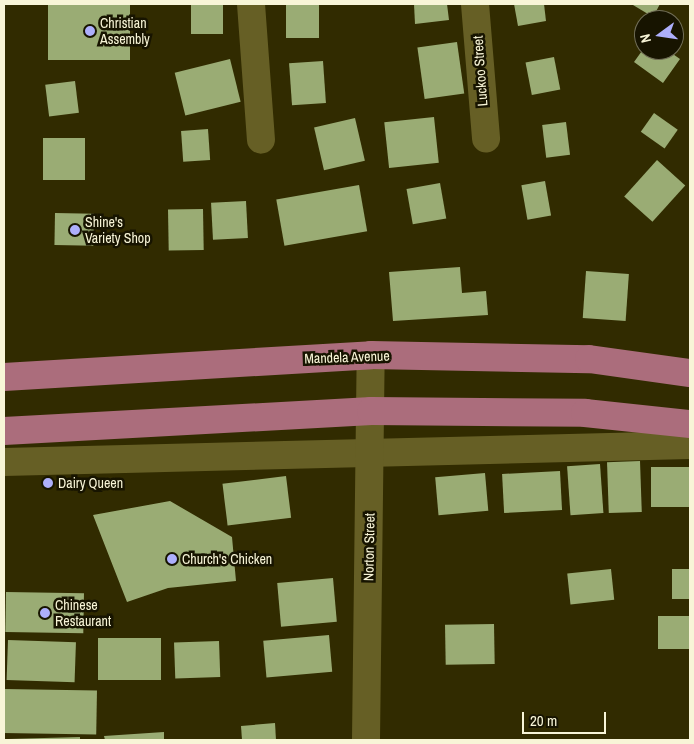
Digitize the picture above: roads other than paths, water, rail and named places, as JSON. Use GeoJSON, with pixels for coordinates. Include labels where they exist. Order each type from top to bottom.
{"type":"FeatureCollection","features":[{"type":"Feature","properties":{"kind":"main road","name":"Mandela Avenue"},"geometry":{"type":"LineString","coordinates":[[4,377],[371,354],[589,359],[690,373]]}},
{"type":"Feature","properties":{"kind":"main road"},"geometry":{"type":"LineString","coordinates":[[4,432],[372,411],[585,413],[690,424]]}},
{"type":"Feature","properties":{"kind":"street"},"geometry":{"type":"LineString","coordinates":[[251,4],[261,140]]}},
{"type":"Feature","properties":{"kind":"street","name":"Luckoo Street"},"geometry":{"type":"LineString","coordinates":[[475,4],[486,139]]}},
{"type":"Feature","properties":{"kind":"street","name":"Norton Street"},"geometry":{"type":"LineString","coordinates":[[366,740],[372,411],[371,354]]}},
{"type":"Feature","properties":{"kind":"street"},"geometry":{"type":"LineString","coordinates":[[4,462],[690,445]]}},
{"type":"Feature","properties":{"kind":"place","name":"Christian Assembly"},"geometry":{"type":"Point","coordinates":[90,31]}},
{"type":"Feature","properties":{"kind":"place","name":"Shine's Variety Shop"},"geometry":{"type":"Point","coordinates":[75,230]}},
{"type":"Feature","properties":{"kind":"place","name":"Dairy Queen"},"geometry":{"type":"Point","coordinates":[48,483]}},
{"type":"Feature","properties":{"kind":"place","name":"Church's Chicken"},"geometry":{"type":"Point","coordinates":[172,559]}},
{"type":"Feature","properties":{"kind":"place","name":"Chinese Restaurant"},"geometry":{"type":"Point","coordinates":[45,613]}}]}
